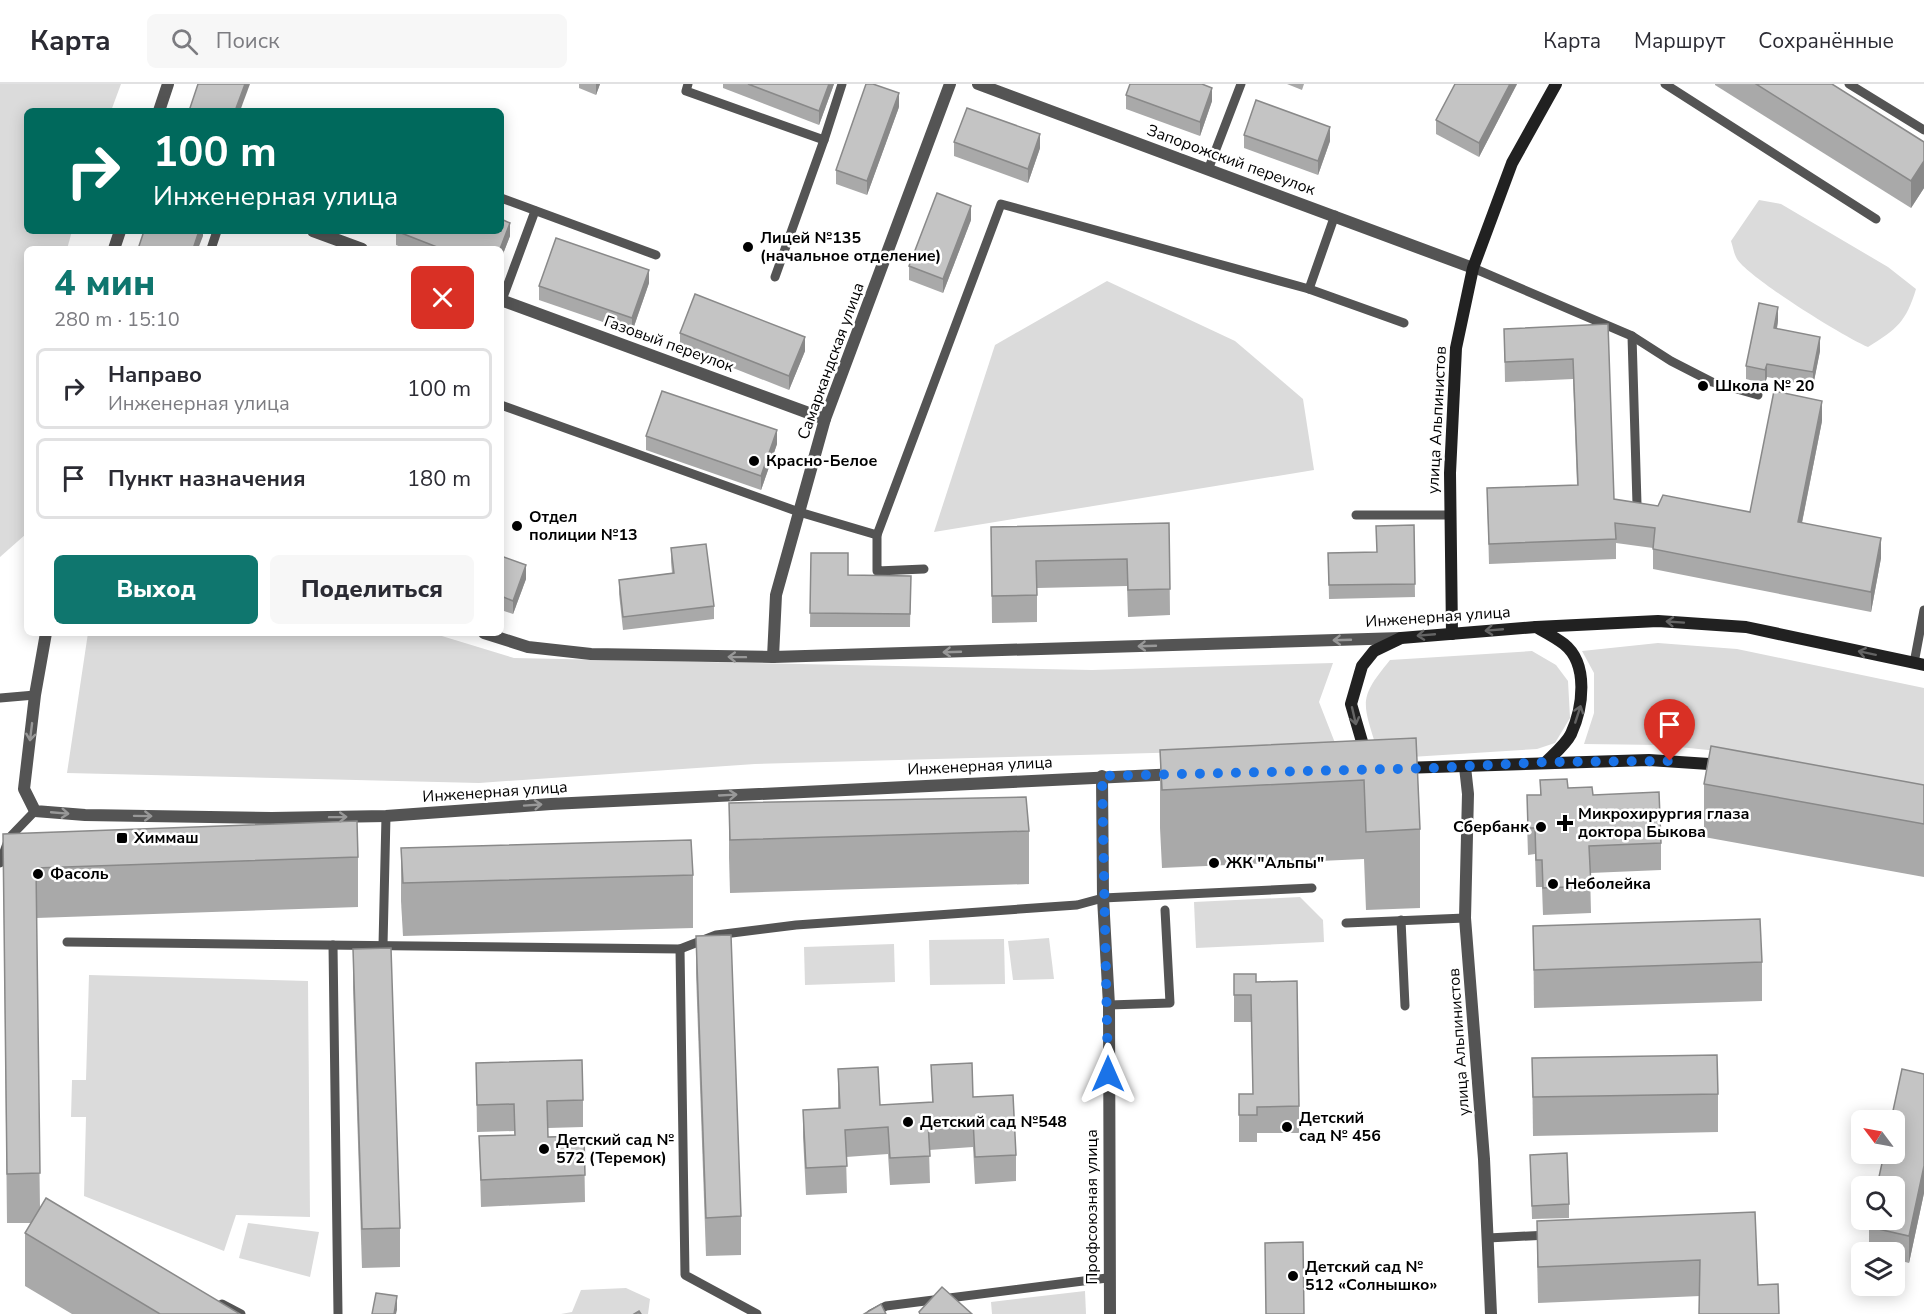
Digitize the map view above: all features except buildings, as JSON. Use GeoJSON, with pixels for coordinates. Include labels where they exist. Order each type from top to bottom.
{"type":"FeatureCollection","features":[{"type":"Feature","properties":{"kind":"main road","name":"улица Альпинистов"},"geometry":{"type":"LineString","coordinates":[[1452,634],[1450,515],[1456,348],[1473,268],[1512,163],[1556,84]]}},
{"type":"Feature","properties":{"kind":"main road","name":"Инженерная улица"},"geometry":{"type":"LineString","coordinates":[[1401,638],[1536,627],[1658,621],[1746,627],[1919,664]]}},
{"type":"Feature","properties":{"kind":"main road"},"geometry":{"type":"LineString","coordinates":[[1536,627],[1565,645],[1578,664],[1582,693],[1581,707],[1570,736],[1546,762]]}},
{"type":"Feature","properties":{"kind":"main road"},"geometry":{"type":"LineString","coordinates":[[1401,638],[1374,651],[1362,666],[1351,704],[1363,745],[1388,764],[1465,767],[1546,762],[1650,760],[1742,768]]}},
{"type":"Feature","properties":{"kind":"street"},"geometry":{"type":"LineString","coordinates":[[160,108],[168,84]]}},
{"type":"Feature","properties":{"kind":"street","name":"Самаркандская улица"},"geometry":{"type":"LineString","coordinates":[[772,657],[776,595],[825,419],[950,84]]}},
{"type":"Feature","properties":{"kind":"street","name":"Запорожский переулок"},"geometry":{"type":"LineString","coordinates":[[978,84],[1473,268]]}},
{"type":"Feature","properties":{"kind":"street"},"geometry":{"type":"LineString","coordinates":[[321,234],[354,246]]}},
{"type":"Feature","properties":{"kind":"street","name":"Газовый переулок"},"geometry":{"type":"LineString","coordinates":[[504,301],[825,419]]}},
{"type":"Feature","properties":{"kind":"street"},"geometry":{"type":"LineString","coordinates":[[36,811],[24,789],[35,695],[45,636]]}},
{"type":"Feature","properties":{"kind":"street","name":"Инженерная улица"},"geometry":{"type":"LineString","coordinates":[[493,636],[528,647],[591,654],[772,657],[1401,638]]}},
{"type":"Feature","properties":{"kind":"street","name":"улица Альпинистов"},"geometry":{"type":"LineString","coordinates":[[1465,767],[1468,794],[1465,918],[1484,1159],[1491,1314]]}},
{"type":"Feature","properties":{"kind":"street","name":"Инженерная улица"},"geometry":{"type":"LineString","coordinates":[[36,811],[85,815],[213,817],[386,816],[550,804],[1102,776],[1185,774]]}},
{"type":"Feature","properties":{"kind":"street","name":"Профсоюзная улица"},"geometry":{"type":"LineString","coordinates":[[1102,776],[1103,898],[1109,1005],[1107,1278],[1110,1314]]}},
{"type":"Feature","properties":{"kind":"lane"},"geometry":{"type":"LineString","coordinates":[[688,84],[686,91],[824,140]]}},
{"type":"Feature","properties":{"kind":"lane"},"geometry":{"type":"LineString","coordinates":[[775,277],[842,84]]}},
{"type":"Feature","properties":{"kind":"lane"},"geometry":{"type":"LineString","coordinates":[[1209,170],[1241,84]]}},
{"type":"Feature","properties":{"kind":"lane"},"geometry":{"type":"LineString","coordinates":[[1665,84],[1876,219]]}},
{"type":"Feature","properties":{"kind":"lane"},"geometry":{"type":"LineString","coordinates":[[1849,84],[1924,130]]}},
{"type":"Feature","properties":{"kind":"lane"},"geometry":{"type":"LineString","coordinates":[[504,199],[656,255]]}},
{"type":"Feature","properties":{"kind":"lane"},"geometry":{"type":"LineString","coordinates":[[924,569],[877,571],[877,535],[1001,204],[1309,290],[1404,323]]}},
{"type":"Feature","properties":{"kind":"lane"},"geometry":{"type":"LineString","coordinates":[[504,295],[535,211]]}},
{"type":"Feature","properties":{"kind":"lane"},"geometry":{"type":"LineString","coordinates":[[1309,290],[1335,215]]}},
{"type":"Feature","properties":{"kind":"lane"},"geometry":{"type":"LineString","coordinates":[[1473,268],[1632,336],[1671,362],[1712,382],[1758,394]]}},
{"type":"Feature","properties":{"kind":"lane"},"geometry":{"type":"LineString","coordinates":[[1632,336],[1637,504]]}},
{"type":"Feature","properties":{"kind":"lane"},"geometry":{"type":"LineString","coordinates":[[504,406],[799,512],[877,535]]}},
{"type":"Feature","properties":{"kind":"lane"},"geometry":{"type":"LineString","coordinates":[[1356,515],[1450,515]]}},
{"type":"Feature","properties":{"kind":"lane"},"geometry":{"type":"LineString","coordinates":[[1919,664],[1924,610]]}},
{"type":"Feature","properties":{"kind":"lane"},"geometry":{"type":"LineString","coordinates":[[0,698],[35,695]]}},
{"type":"Feature","properties":{"kind":"lane"},"geometry":{"type":"LineString","coordinates":[[0,863],[9,838],[36,811]]}},
{"type":"Feature","properties":{"kind":"lane"},"geometry":{"type":"LineString","coordinates":[[382,945],[386,816]]}},
{"type":"Feature","properties":{"kind":"lane"},"geometry":{"type":"LineString","coordinates":[[67,942],[680,949],[716,935],[796,925],[1077,904],[1103,898],[1312,888]]}},
{"type":"Feature","properties":{"kind":"lane"},"geometry":{"type":"LineString","coordinates":[[1109,1005],[1170,1002],[1166,910]]}},
{"type":"Feature","properties":{"kind":"lane"},"geometry":{"type":"LineString","coordinates":[[1346,923],[1465,918]]}},
{"type":"Feature","properties":{"kind":"lane"},"geometry":{"type":"LineString","coordinates":[[1401,920],[1405,1006]]}},
{"type":"Feature","properties":{"kind":"lane"},"geometry":{"type":"LineString","coordinates":[[333,945],[338,1314]]}},
{"type":"Feature","properties":{"kind":"lane"},"geometry":{"type":"LineString","coordinates":[[680,949],[685,1275],[757,1314]]}},
{"type":"Feature","properties":{"kind":"lane"},"geometry":{"type":"LineString","coordinates":[[1488,1238],[1557,1234]]}},
{"type":"Feature","properties":{"kind":"lane"},"geometry":{"type":"LineString","coordinates":[[871,1314],[886,1306],[1107,1278]]}},
{"type":"Feature","properties":{"kind":"lane"},"geometry":{"type":"LineString","coordinates":[[210,1297],[241,1314]]}},
{"type":"Feature","properties":{"kind":"shaded area"},"geometry":{"type":"Polygon","coordinates":[[[0,84],[121,84],[112,108],[24,108],[24,234],[71,234],[68,246],[24,246],[24,536],[0,557],[0,84]]]}},
{"type":"Feature","properties":{"kind":"shaded area"},"geometry":{"type":"Polygon","coordinates":[[[1759,200],[1781,204],[1888,267],[1916,289],[1899,324],[1868,347],[1798,306],[1745,268],[1737,259],[1731,241],[1759,200]]]}},
{"type":"Feature","properties":{"kind":"shaded area"},"geometry":{"type":"Polygon","coordinates":[[[1107,281],[1235,341],[1303,399],[1314,470],[934,532],[995,345],[1107,281]]]}},
{"type":"Feature","properties":{"kind":"shaded area"},"geometry":{"type":"Polygon","coordinates":[[[88,636],[442,636],[514,658],[1092,670],[1333,663],[1319,702],[1337,748],[755,764],[479,783],[67,773],[88,636]]]}},
{"type":"Feature","properties":{"kind":"shaded area"},"geometry":{"type":"Polygon","coordinates":[[[1658,643],[1737,649],[1924,688],[1924,790],[1737,753],[1660,745],[1584,744],[1594,713],[1594,673],[1582,651],[1658,643]]]}},
{"type":"Feature","properties":{"kind":"shaded area"},"geometry":{"type":"Polygon","coordinates":[[[1532,651],[1556,665],[1568,681],[1570,718],[1555,743],[1537,749],[1395,758],[1376,746],[1368,719],[1366,700],[1373,683],[1390,660],[1532,651]]]}},
{"type":"Feature","properties":{"kind":"shaded area"},"geometry":{"type":"Polygon","coordinates":[[[1300,897],[1323,920],[1324,942],[1196,948],[1194,902],[1300,897]]]}},
{"type":"Feature","properties":{"kind":"shaded area"},"geometry":{"type":"Polygon","coordinates":[[[1049,938],[1054,979],[1013,980],[1008,941],[1049,938]]]}},
{"type":"Feature","properties":{"kind":"shaded area"},"geometry":{"type":"Polygon","coordinates":[[[1004,939],[1005,984],[930,985],[929,940],[1004,939]]]}},
{"type":"Feature","properties":{"kind":"shaded area"},"geometry":{"type":"Polygon","coordinates":[[[894,944],[895,982],[805,985],[804,947],[894,944]]]}},
{"type":"Feature","properties":{"kind":"shaded area"},"geometry":{"type":"Polygon","coordinates":[[[89,975],[308,981],[310,1217],[236,1215],[224,1251],[84,1196],[86,1117],[71,1117],[72,1080],[86,1080],[89,975]]]}},
{"type":"Feature","properties":{"kind":"shaded area"},"geometry":{"type":"Polygon","coordinates":[[[248,1223],[319,1232],[310,1277],[239,1258],[248,1223]]]}},
{"type":"Feature","properties":{"kind":"shaded area"},"geometry":{"type":"Polygon","coordinates":[[[626,1288],[650,1299],[648,1314],[561,1314],[572,1312],[581,1290],[626,1288]]]}},
{"type":"Feature","properties":{"kind":"shaded area"},"geometry":{"type":"Polygon","coordinates":[[[1085,1291],[1086,1314],[992,1314],[991,1302],[1085,1291]]]}},
{"type":"Feature","properties":{"kind":"place","name":"Лицей №135 (начальное отделение)"},"geometry":{"type":"Point","coordinates":[748,247]}},
{"type":"Feature","properties":{"kind":"place","name":"Школа № 20"},"geometry":{"type":"Point","coordinates":[1703,386]}},
{"type":"Feature","properties":{"kind":"place","name":"Красно-Белое"},"geometry":{"type":"Point","coordinates":[754,461]}},
{"type":"Feature","properties":{"kind":"place","name":"Отдел полиции №13"},"geometry":{"type":"Point","coordinates":[517,526]}},
{"type":"Feature","properties":{"kind":"place","name":"Микрохирургия глаза доктора Быкова"},"geometry":{"type":"Point","coordinates":[1565,823]}},
{"type":"Feature","properties":{"kind":"place","name":"Сбербанк"},"geometry":{"type":"Point","coordinates":[1541,827]}},
{"type":"Feature","properties":{"kind":"place","name":"Химмаш"},"geometry":{"type":"Point","coordinates":[122,838]}},
{"type":"Feature","properties":{"kind":"place","name":"ЖК \"Альпы\""},"geometry":{"type":"Point","coordinates":[1214,863]}},
{"type":"Feature","properties":{"kind":"place","name":"Фасоль"},"geometry":{"type":"Point","coordinates":[38,874]}},
{"type":"Feature","properties":{"kind":"place","name":"Неболейка"},"geometry":{"type":"Point","coordinates":[1553,884]}},
{"type":"Feature","properties":{"kind":"place","name":"Детский сад №548"},"geometry":{"type":"Point","coordinates":[908,1122]}},
{"type":"Feature","properties":{"kind":"place","name":"Детский сад № 456"},"geometry":{"type":"Point","coordinates":[1287,1127]}},
{"type":"Feature","properties":{"kind":"place","name":"Детский сад № 572 (Теремок)"},"geometry":{"type":"Point","coordinates":[544,1149]}},
{"type":"Feature","properties":{"kind":"place","name":"Детский сад № 512 «Солнышко»"},"geometry":{"type":"Point","coordinates":[1293,1276]}},
{"type":"Feature","properties":{"kind":"route"},"geometry":{"type":"LineString","coordinates":[[1108,1074],[1109,1005],[1103,898],[1102,776],[1435,768],[1546,762],[1670,761]]}}]}
